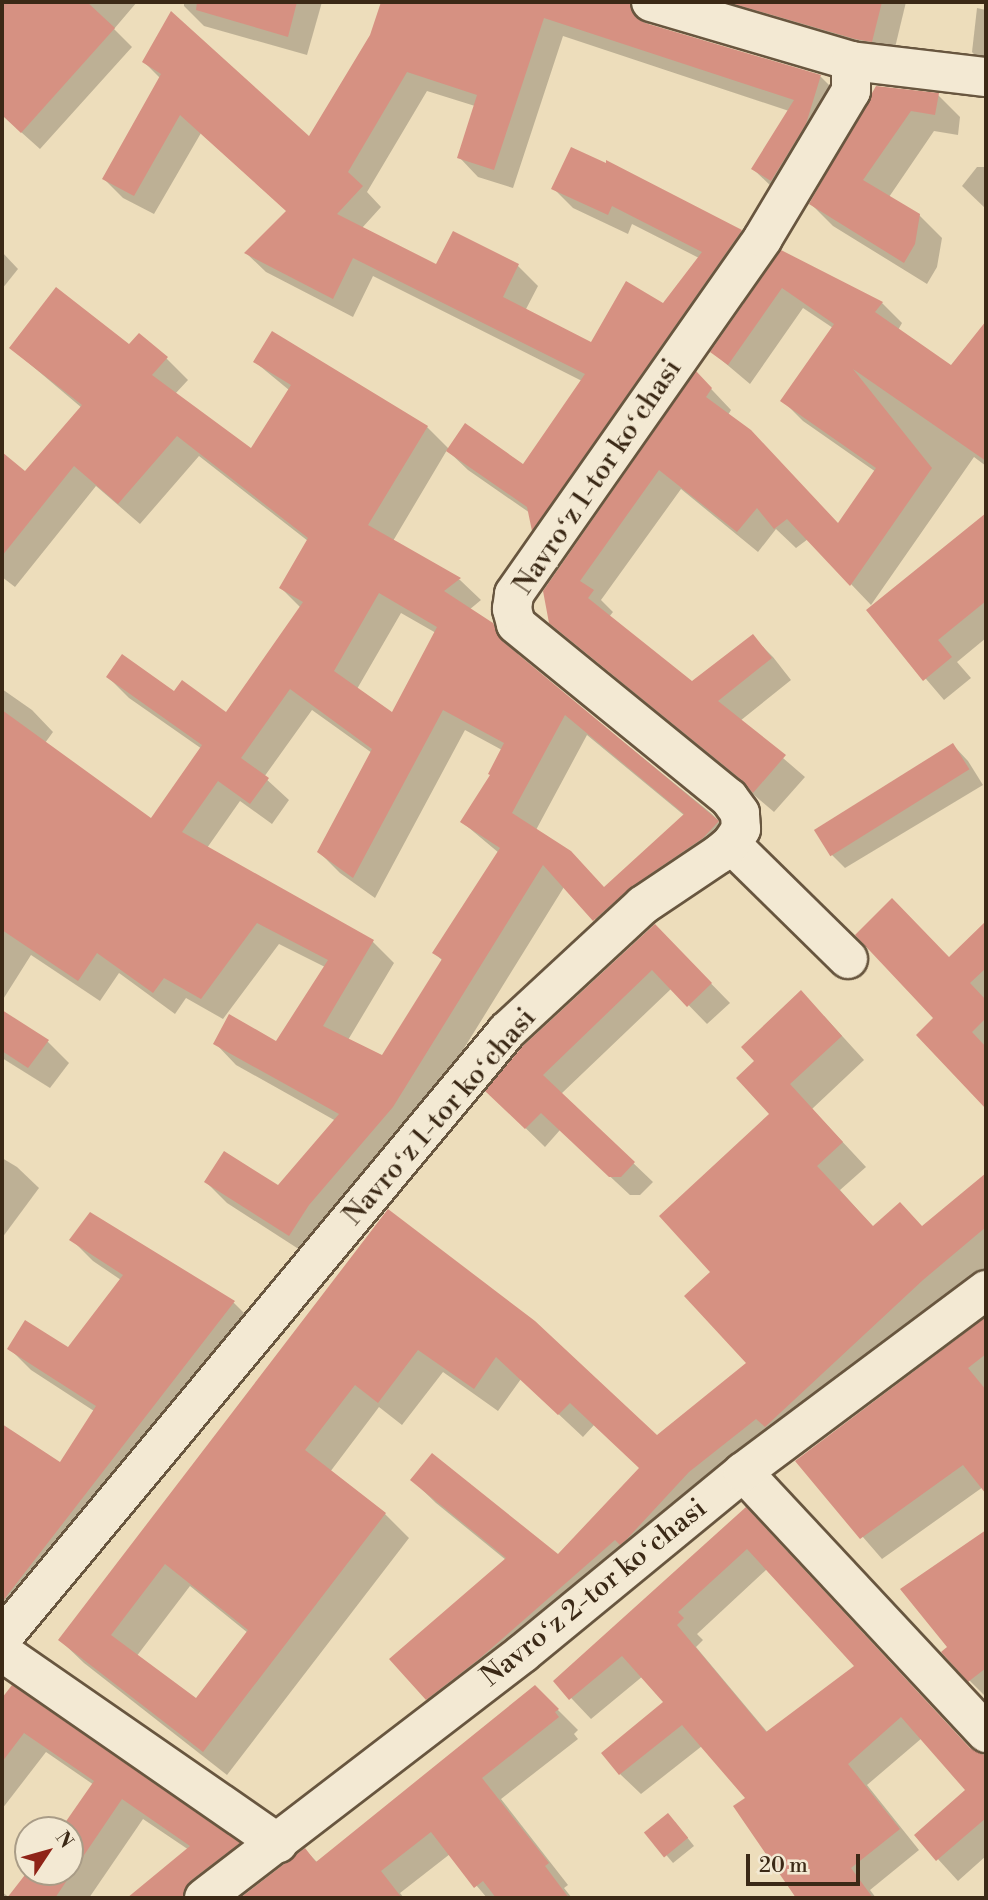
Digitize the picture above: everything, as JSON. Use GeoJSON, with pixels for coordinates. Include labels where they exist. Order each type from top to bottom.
{"type":"FeatureCollection","features":[{"type":"Feature","properties":{"kind":"street"},"geometry":{"type":"LineString","coordinates":[[652,2],[851,61],[986,77]]}},
{"type":"Feature","properties":{"kind":"street","name":"Navroʻz 1-tor koʻchasi"},"geometry":{"type":"LineString","coordinates":[[2,1638],[507,1031],[643,905],[732,844],[741,829],[740,813],[729,798],[516,624],[512,609],[514,594],[763,238],[851,91],[851,61]]}},
{"type":"Feature","properties":{"kind":"street"},"geometry":{"type":"LineString","coordinates":[[732,844],[848,960]]}},
{"type":"Feature","properties":{"kind":"street","name":"Navroʻz 2-tor koʻchasi"},"geometry":{"type":"LineString","coordinates":[[204,1898],[523,1653],[743,1472],[986,1290]]}},
{"type":"Feature","properties":{"kind":"street"},"geometry":{"type":"LineString","coordinates":[[743,1472],[986,1733]]}},
{"type":"Feature","properties":{"kind":"street"},"geometry":{"type":"LineString","coordinates":[[2,1652],[278,1843]]}},
{"type":"Feature","properties":{"kind":"building"},"geometry":{"type":"Polygon","coordinates":[[[2,2],[87,2],[115,28],[21,133],[2,115],[2,2]]]}},
{"type":"Feature","properties":{"kind":"building"},"geometry":{"type":"Polygon","coordinates":[[[197,2],[297,2],[288,37],[196,10],[197,2]]]}},
{"type":"Feature","properties":{"kind":"building"},"geometry":{"type":"Polygon","coordinates":[[[381,2],[630,2],[635,17],[645,23],[821,75],[806,124],[771,181],[751,169],[794,100],[544,18],[494,170],[457,158],[477,95],[407,72],[348,172],[363,186],[337,214],[436,264],[453,231],[519,264],[503,297],[591,342],[626,281],[663,303],[702,252],[612,206],[608,215],[551,189],[571,147],[606,163],[606,160],[742,230],[532,531],[527,507],[446,451],[465,423],[523,464],[585,374],[353,258],[333,299],[244,253],[286,211],[180,115],[134,196],[102,179],[161,74],[142,62],[171,11],[309,136],[370,35],[381,2]]]}},
{"type":"Feature","properties":{"kind":"building"},"geometry":{"type":"Polygon","coordinates":[[[727,2],[882,2],[872,42],[727,2]]]}},
{"type":"Feature","properties":{"kind":"building"},"geometry":{"type":"Polygon","coordinates":[[[876,86],[939,93],[935,115],[911,111],[863,180],[920,214],[915,244],[904,263],[809,204],[876,86]]]}},
{"type":"Feature","properties":{"kind":"building"},"geometry":{"type":"Polygon","coordinates":[[[781,250],[883,302],[875,312],[951,365],[986,321],[986,461],[853,369],[932,468],[850,586],[787,519],[774,529],[757,508],[737,532],[659,470],[580,581],[594,590],[588,598],[692,681],[753,634],[772,658],[718,701],[786,755],[753,793],[743,781],[549,623],[543,591],[696,371],[712,388],[706,397],[751,430],[838,523],[876,468],[780,401],[834,324],[782,288],[728,365],[710,352],[781,250]]]}},
{"type":"Feature","properties":{"kind":"building"},"geometry":{"type":"Polygon","coordinates":[[[56,287],[129,344],[139,333],[168,357],[152,375],[251,448],[291,385],[253,362],[272,331],[428,426],[368,525],[461,578],[444,591],[493,623],[502,641],[719,821],[703,838],[631,887],[593,921],[543,865],[393,1107],[309,1205],[289,1236],[204,1182],[224,1151],[278,1185],[339,1114],[213,1044],[229,1014],[276,1041],[328,960],[257,923],[201,999],[164,978],[153,993],[97,953],[78,981],[2,930],[2,710],[151,818],[202,745],[106,677],[122,654],[174,691],[182,680],[226,712],[303,602],[279,588],[308,538],[177,436],[118,504],[74,466],[2,556],[2,452],[25,471],[82,405],[9,348],[56,287]],[[379,593],[334,671],[392,712],[437,627],[379,593]],[[290,689],[241,758],[269,778],[250,804],[218,781],[182,832],[374,940],[323,1026],[382,1055],[442,959],[432,953],[500,848],[460,822],[490,775],[488,774],[504,743],[443,710],[353,878],[317,852],[372,749],[290,689]],[[565,715],[512,813],[571,851],[604,887],[684,814],[565,715]]]}},
{"type":"Feature","properties":{"kind":"building"},"geometry":{"type":"Polygon","coordinates":[[[986,513],[986,601],[938,640],[952,657],[923,681],[866,610],[986,513]]]}},
{"type":"Feature","properties":{"kind":"building"},"geometry":{"type":"Polygon","coordinates":[[[953,743],[969,769],[830,856],[814,830],[953,743]]]}},
{"type":"Feature","properties":{"kind":"building"},"geometry":{"type":"Polygon","coordinates":[[[892,898],[949,957],[986,921],[986,968],[970,983],[986,1000],[986,1018],[972,1032],[986,1047],[986,1109],[916,1035],[933,1018],[855,935],[892,898]]]}},
{"type":"Feature","properties":{"kind":"building"},"geometry":{"type":"Polygon","coordinates":[[[655,924],[712,983],[687,1007],[652,970],[543,1075],[635,1162],[621,1177],[609,1177],[541,1113],[525,1129],[485,1091],[523,1046],[655,924]]]}},
{"type":"Feature","properties":{"kind":"building"},"geometry":{"type":"Polygon","coordinates":[[[801,990],[842,1036],[790,1084],[843,1142],[817,1166],[873,1226],[900,1202],[922,1226],[986,1173],[986,1227],[923,1280],[765,1427],[756,1419],[689,1472],[626,1540],[620,1545],[615,1540],[479,1659],[426,1700],[389,1659],[506,1558],[410,1480],[432,1453],[558,1554],[639,1468],[570,1403],[558,1415],[496,1357],[474,1389],[418,1350],[378,1403],[355,1385],[305,1450],[386,1513],[203,1752],[58,1640],[388,1209],[535,1321],[657,1435],[746,1363],[684,1296],[710,1272],[659,1216],[769,1114],[736,1078],[754,1061],[741,1047],[801,990]],[[165,1564],[111,1635],[196,1698],[248,1630],[165,1564]]]}},
{"type":"Feature","properties":{"kind":"building"},"geometry":{"type":"Polygon","coordinates":[[[2,1010],[49,1040],[28,1068],[2,1051],[2,1010]]]}},
{"type":"Feature","properties":{"kind":"building"},"geometry":{"type":"Polygon","coordinates":[[[90,1212],[235,1301],[2,1602],[2,1424],[60,1462],[96,1406],[7,1349],[25,1320],[68,1347],[123,1275],[69,1240],[90,1212]]]}},
{"type":"Feature","properties":{"kind":"building"},"geometry":{"type":"Polygon","coordinates":[[[986,1317],[986,1354],[968,1368],[986,1390],[986,1494],[963,1465],[860,1539],[795,1461],[986,1317]]]}},
{"type":"Feature","properties":{"kind":"building"},"geometry":{"type":"Polygon","coordinates":[[[746,1507],[970,1748],[986,1756],[986,1818],[936,1861],[914,1835],[965,1790],[901,1717],[848,1764],[900,1829],[851,1868],[873,1898],[796,1898],[733,1806],[745,1798],[682,1725],[619,1775],[601,1753],[663,1702],[622,1656],[569,1700],[553,1681],[746,1507]],[[747,1549],[678,1612],[684,1618],[677,1625],[766,1732],[854,1666],[747,1549]]]}},
{"type":"Feature","properties":{"kind":"building"},"geometry":{"type":"Polygon","coordinates":[[[986,1530],[986,1668],[968,1682],[941,1652],[947,1647],[900,1589],[986,1530]]]}},
{"type":"Feature","properties":{"kind":"building"},"geometry":{"type":"Polygon","coordinates":[[[12,1685],[240,1843],[190,1881],[183,1898],[127,1898],[190,1846],[122,1799],[84,1855],[84,1816],[70,1816],[94,1781],[24,1733],[2,1762],[2,1698],[12,1685]]]}},
{"type":"Feature","properties":{"kind":"building"},"geometry":{"type":"Polygon","coordinates":[[[535,1685],[559,1709],[555,1712],[559,1717],[482,1778],[549,1863],[545,1866],[569,1898],[496,1898],[483,1881],[474,1888],[431,1832],[381,1871],[402,1898],[240,1898],[305,1848],[316,1862],[535,1685]]]}},
{"type":"Feature","properties":{"kind":"building"},"geometry":{"type":"Polygon","coordinates":[[[668,1813],[688,1838],[664,1857],[644,1833],[668,1813]]]}},
{"type":"Feature","properties":{"kind":"building"},"geometry":{"type":"Polygon","coordinates":[[[16,1886],[63,1886],[55,1898],[7,1898],[16,1886]]]}}]}
